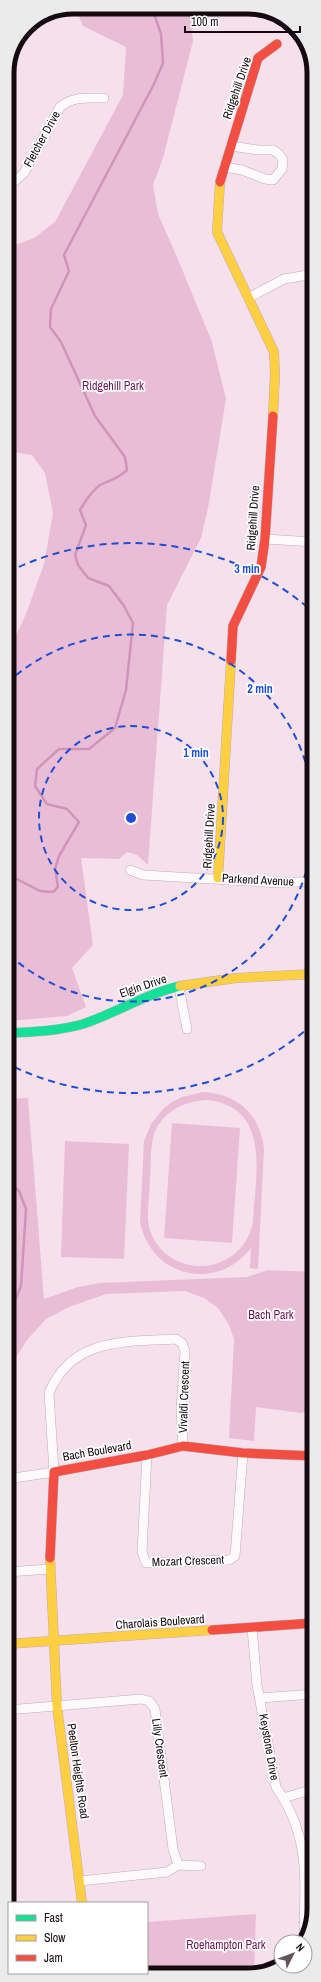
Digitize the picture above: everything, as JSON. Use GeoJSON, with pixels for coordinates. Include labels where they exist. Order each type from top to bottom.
{"type":"FeatureCollection","features":[{"type":"Feature","properties":{"kind":"street","name":"Ridgehill Drive"},"geometry":{"type":"LineString","coordinates":[[218,878],[233,626],[261,567],[265,539],[275,375],[274,352],[217,232],[220,184],[224,166],[258,58],[277,44]]}},
{"type":"Feature","properties":{"kind":"street","name":"Fletcher Drive"},"geometry":{"type":"LineString","coordinates":[[14,181],[24,173],[60,107],[68,100],[78,97],[104,98]]}},
{"type":"Feature","properties":{"kind":"street"},"geometry":{"type":"LineString","coordinates":[[224,166],[242,170],[265,179],[273,180],[282,169],[283,160],[279,154],[273,150],[258,150],[231,146]]}},
{"type":"Feature","properties":{"kind":"street"},"geometry":{"type":"LineString","coordinates":[[248,298],[284,279],[307,275]]}},
{"type":"Feature","properties":{"kind":"street"},"geometry":{"type":"LineString","coordinates":[[265,539],[307,542]]}},
{"type":"Feature","properties":{"kind":"street","name":"Parkend Avenue"},"geometry":{"type":"LineString","coordinates":[[130,870],[143,876],[218,878],[280,883],[307,882]]}},
{"type":"Feature","properties":{"kind":"street","name":"Elgin Drive"},"geometry":{"type":"LineString","coordinates":[[14,1033],[49,1032],[92,1020],[160,991],[179,987],[231,979],[307,974]]}},
{"type":"Feature","properties":{"kind":"street"},"geometry":{"type":"LineString","coordinates":[[179,987],[187,1029]]}},
{"type":"Feature","properties":{"kind":"street","name":"Vivaldi Crescent"},"geometry":{"type":"LineString","coordinates":[[54,1472],[49,1393],[60,1373],[75,1359],[91,1350],[107,1344],[176,1339],[182,1343],[185,1351],[181,1409],[183,1446]]}},
{"type":"Feature","properties":{"kind":"street","name":"Bach Boulevard"},"geometry":{"type":"LineString","coordinates":[[53,1642],[50,1570],[54,1472],[183,1446],[243,1453],[307,1456]]}},
{"type":"Feature","properties":{"kind":"street","name":"Mozart Crescent"},"geometry":{"type":"LineString","coordinates":[[147,1454],[142,1552],[146,1563],[229,1560],[235,1556],[243,1453]]}},
{"type":"Feature","properties":{"kind":"street"},"geometry":{"type":"LineString","coordinates":[[14,1478],[54,1472]]}},
{"type":"Feature","properties":{"kind":"street"},"geometry":{"type":"LineString","coordinates":[[14,1572],[50,1570]]}},
{"type":"Feature","properties":{"kind":"street","name":"Charolais Boulevard"},"geometry":{"type":"LineString","coordinates":[[14,1644],[307,1624]]}},
{"type":"Feature","properties":{"kind":"street","name":"Keystone Drive"},"geometry":{"type":"LineString","coordinates":[[252,1628],[260,1698],[276,1787],[283,1798],[300,1838],[306,1867],[304,1928]]}},
{"type":"Feature","properties":{"kind":"street","name":"Peelton Heights Road"},"geometry":{"type":"LineString","coordinates":[[53,1642],[57,1706],[82,1902]]}},
{"type":"Feature","properties":{"kind":"street"},"geometry":{"type":"LineString","coordinates":[[260,1698],[307,1695]]}},
{"type":"Feature","properties":{"kind":"street","name":"Lilly Crescent"},"geometry":{"type":"LineString","coordinates":[[57,1706],[142,1699],[149,1701],[155,1709],[173,1848],[178,1864]]}},
{"type":"Feature","properties":{"kind":"street"},"geometry":{"type":"LineString","coordinates":[[14,1709],[57,1706]]}},
{"type":"Feature","properties":{"kind":"street"},"geometry":{"type":"LineString","coordinates":[[283,1798],[307,1791]]}},
{"type":"Feature","properties":{"kind":"street"},"geometry":{"type":"LineString","coordinates":[[80,1881],[167,1872],[178,1864],[201,1866]]}},
{"type":"Feature","properties":{"kind":"green space","name":"Ridgehill Park"},"geometry":{"type":"Polygon","coordinates":[[[78,14],[190,14],[193,41],[163,158],[153,185],[158,214],[212,342],[226,399],[208,508],[201,538],[167,605],[148,865],[137,855],[127,852],[119,859],[81,858],[93,945],[72,968],[86,1007],[67,1016],[14,1020],[14,640],[26,614],[44,564],[53,513],[45,473],[32,455],[14,452],[14,245],[34,238],[55,222],[123,95],[126,47],[83,26],[78,14]]]}},
{"type":"Feature","properties":{"kind":"green space","name":"Ridgehill Park"},"geometry":{"type":"Polygon","coordinates":[[[196,14],[208,14],[207,18],[196,14]]]}},
{"type":"Feature","properties":{"kind":"green space"},"geometry":{"type":"Polygon","coordinates":[[[203,1092],[227,1097],[245,1108],[258,1126],[264,1149],[258,1269],[250,1268],[251,1248],[237,1262],[220,1271],[203,1274],[186,1272],[171,1266],[157,1256],[146,1241],[140,1222],[144,1141],[151,1124],[164,1108],[182,1097],[203,1092]],[[209,1100],[180,1106],[164,1117],[154,1134],[151,1153],[148,1209],[149,1226],[153,1238],[159,1247],[178,1261],[189,1265],[212,1265],[229,1258],[243,1245],[252,1228],[257,1166],[255,1147],[251,1130],[243,1116],[229,1106],[209,1100]]]}},
{"type":"Feature","properties":{"kind":"green space","name":"Bach Park"},"geometry":{"type":"Polygon","coordinates":[[[28,1098],[44,1299],[78,1287],[100,1283],[247,1277],[268,1270],[307,1272],[307,1412],[301,1413],[256,1407],[254,1441],[229,1438],[234,1339],[229,1325],[218,1308],[204,1298],[185,1291],[106,1294],[69,1307],[46,1319],[27,1340],[14,1361],[14,1099],[28,1098]]]}},
{"type":"Feature","properties":{"kind":"green space"},"geometry":{"type":"Polygon","coordinates":[[[172,1123],[240,1128],[232,1243],[164,1238],[172,1123]]]}},
{"type":"Feature","properties":{"kind":"green space"},"geometry":{"type":"Polygon","coordinates":[[[65,1141],[129,1144],[124,1259],[61,1257],[65,1141]]]}},
{"type":"Feature","properties":{"kind":"green space","name":"Roehampton Park"},"geometry":{"type":"Polygon","coordinates":[[[256,1914],[254,1968],[148,1968],[148,1922],[256,1914]]]}},
{"type":"Feature","properties":{"kind":"waterway"},"geometry":{"type":"LineString","coordinates":[[14,878],[40,891],[53,892],[58,887],[55,869],[59,856],[79,822],[67,809],[47,804],[35,786],[37,769],[59,749],[89,749],[115,728],[126,690],[133,623],[124,606],[109,586],[88,578],[78,565],[75,555],[86,525],[80,510],[97,487],[117,478],[127,470],[125,457],[95,416],[61,342],[50,327],[51,309],[69,271],[64,255],[154,84],[163,63],[161,34],[154,14]]}},
{"type":"Feature","properties":{"kind":"waterway"},"geometry":{"type":"LineString","coordinates":[[14,1187],[19,1191],[26,1209],[21,1286],[14,1303]]}},
{"type":"Feature","properties":{"kind":"traffic: fast"},"geometry":{"type":"LineString","coordinates":[[14,1033],[55,1030],[83,1024],[167,989],[180,986]]}},
{"type":"Feature","properties":{"kind":"traffic: slow"},"geometry":{"type":"LineString","coordinates":[[220,182],[217,232],[274,352],[275,375],[273,416]]}},
{"type":"Feature","properties":{"kind":"traffic: slow"},"geometry":{"type":"LineString","coordinates":[[218,878],[231,661]]}},
{"type":"Feature","properties":{"kind":"traffic: slow"},"geometry":{"type":"LineString","coordinates":[[180,986],[236,978],[307,974]]}},
{"type":"Feature","properties":{"kind":"traffic: slow"},"geometry":{"type":"LineString","coordinates":[[50,1558],[57,1706],[82,1902]]}},
{"type":"Feature","properties":{"kind":"traffic: slow"},"geometry":{"type":"LineString","coordinates":[[14,1644],[212,1630]]}},
{"type":"Feature","properties":{"kind":"traffic: jam"},"geometry":{"type":"LineString","coordinates":[[220,182],[258,58],[277,44]]}},
{"type":"Feature","properties":{"kind":"traffic: jam"},"geometry":{"type":"LineString","coordinates":[[231,661],[233,626],[261,567],[265,539],[273,416]]}},
{"type":"Feature","properties":{"kind":"traffic: jam"},"geometry":{"type":"LineString","coordinates":[[50,1558],[54,1472],[147,1455],[183,1446],[243,1453],[307,1456]]}},
{"type":"Feature","properties":{"kind":"traffic: jam"},"geometry":{"type":"LineString","coordinates":[[212,1630],[307,1623]]}}]}
